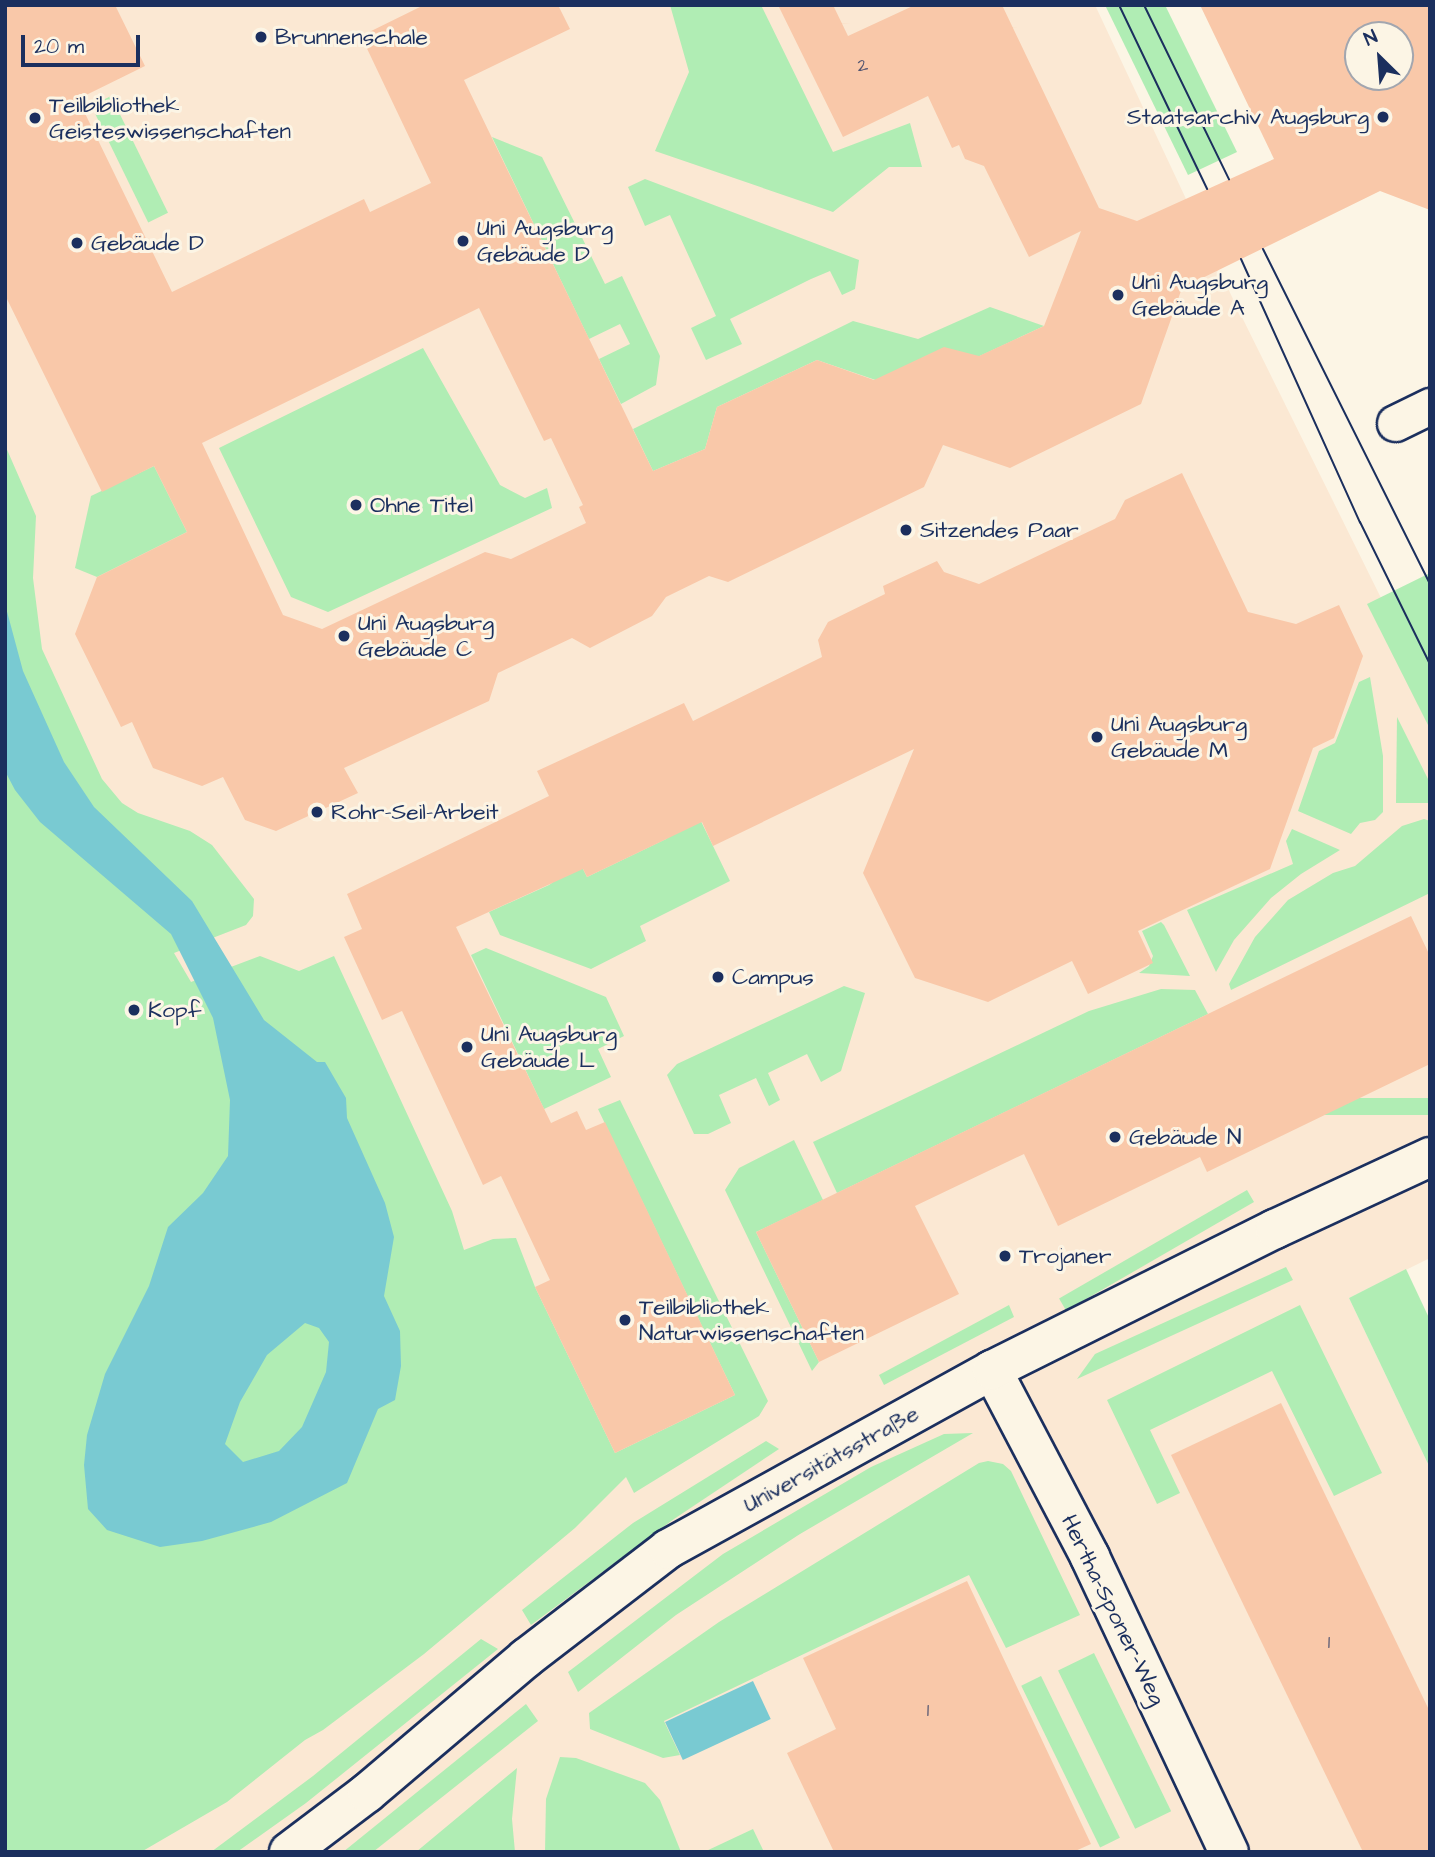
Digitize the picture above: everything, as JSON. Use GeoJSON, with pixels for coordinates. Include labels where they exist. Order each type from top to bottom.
{"type":"FeatureCollection","features":[{"type":"Feature","properties":{"kind":"street"},"geometry":{"type":"LineString","coordinates":[[1395,423],[1430,406]]}},
{"type":"Feature","properties":{"kind":"street","name":"Universitätsstraße"},"geometry":{"type":"LineString","coordinates":[[289,1852],[367,1793],[526,1658],[668,1549],[992,1370],[1275,1229],[1430,1157]]}},
{"type":"Feature","properties":{"kind":"street","name":"Hertha-Sponer-Weg"},"geometry":{"type":"LineString","coordinates":[[992,1370],[1090,1558],[1229,1852]]}},
{"type":"Feature","properties":{"kind":"shaded area","name":"Campus"},"geometry":{"type":"Polygon","coordinates":[[[5,5],[1095,5],[1233,299],[1430,697],[1430,1258],[1349,1298],[1430,1468],[1430,1852],[5,1852],[5,5]]]}},
{"type":"Feature","properties":{"kind":"green space"},"geometry":{"type":"Polygon","coordinates":[[[670,5],[761,5],[833,152],[910,123],[922,167],[889,167],[833,212],[655,151],[689,72],[670,5]]]}},
{"type":"Feature","properties":{"kind":"green space"},"geometry":{"type":"Polygon","coordinates":[[[1105,5],[1165,5],[1237,152],[1188,175],[1105,5]]]}},
{"type":"Feature","properties":{"kind":"green space"},"geometry":{"type":"Polygon","coordinates":[[[111,96],[168,213],[148,222],[91,106],[111,96]]]}},
{"type":"Feature","properties":{"kind":"green space"},"geometry":{"type":"Polygon","coordinates":[[[492,137],[542,157],[605,284],[622,276],[660,356],[656,385],[621,404],[599,359],[630,344],[620,324],[589,339],[492,137]]]}},
{"type":"Feature","properties":{"kind":"green space"},"geometry":{"type":"Polygon","coordinates":[[[645,179],[859,260],[855,289],[842,295],[830,271],[811,279],[730,319],[742,344],[706,360],[691,328],[716,316],[670,215],[645,226],[628,187],[645,179]]]}},
{"type":"Feature","properties":{"kind":"green space"},"geometry":{"type":"Polygon","coordinates":[[[990,307],[1044,326],[969,361],[896,387],[817,360],[717,407],[705,449],[653,471],[633,429],[853,321],[918,339],[990,307]]]}},
{"type":"Feature","properties":{"kind":"green space"},"geometry":{"type":"Polygon","coordinates":[[[423,348],[500,485],[525,498],[547,488],[552,508],[328,612],[291,597],[219,448],[423,348]]]}},
{"type":"Feature","properties":{"kind":"green space"},"geometry":{"type":"Polygon","coordinates":[[[5,445],[36,516],[33,578],[42,649],[102,779],[122,803],[138,813],[190,831],[212,845],[254,899],[253,916],[246,925],[174,953],[191,982],[260,956],[299,971],[334,956],[452,1211],[464,1250],[493,1239],[516,1238],[535,1287],[615,1453],[735,1395],[598,1109],[620,1100],[768,1401],[759,1416],[634,1493],[626,1477],[575,1528],[424,1654],[323,1730],[305,1740],[227,1802],[141,1852],[5,1852],[5,445]]]}},
{"type":"Feature","properties":{"kind":"green space"},"geometry":{"type":"Polygon","coordinates":[[[154,466],[187,532],[97,577],[75,568],[91,496],[154,466]]]}},
{"type":"Feature","properties":{"kind":"green space"},"geometry":{"type":"Polygon","coordinates":[[[1430,573],[1430,729],[1367,604],[1430,573]]]}},
{"type":"Feature","properties":{"kind":"green space"},"geometry":{"type":"Polygon","coordinates":[[[1370,677],[1383,756],[1383,812],[1375,820],[1360,823],[1351,834],[1298,811],[1319,751],[1335,743],[1359,682],[1370,677]]]}},
{"type":"Feature","properties":{"kind":"green space"},"geometry":{"type":"Polygon","coordinates":[[[1397,717],[1430,783],[1430,803],[1396,803],[1397,717]]]}},
{"type":"Feature","properties":{"kind":"green space"},"geometry":{"type":"Polygon","coordinates":[[[697,813],[730,881],[640,926],[646,941],[591,969],[500,935],[489,912],[549,885],[580,863],[587,877],[666,839],[697,813]]]}},
{"type":"Feature","properties":{"kind":"green space"},"geometry":{"type":"Polygon","coordinates":[[[1424,819],[1430,821],[1430,893],[1231,990],[1229,984],[1255,937],[1288,900],[1333,873],[1355,866],[1402,826],[1424,819]]]}},
{"type":"Feature","properties":{"kind":"green space"},"geometry":{"type":"Polygon","coordinates":[[[1292,829],[1340,850],[1301,874],[1271,898],[1234,940],[1216,972],[1187,910],[1293,864],[1286,841],[1292,829]]]}},
{"type":"Feature","properties":{"kind":"green space"},"geometry":{"type":"Polygon","coordinates":[[[1161,922],[1190,976],[1139,973],[1149,966],[1153,956],[1142,931],[1161,922]]]}},
{"type":"Feature","properties":{"kind":"green space"},"geometry":{"type":"Polygon","coordinates":[[[486,948],[606,997],[624,1036],[598,1049],[611,1077],[544,1109],[471,955],[486,948]]]}},
{"type":"Feature","properties":{"kind":"green space"},"geometry":{"type":"Polygon","coordinates":[[[844,986],[865,993],[841,1071],[821,1082],[807,1054],[768,1073],[780,1100],[769,1106],[756,1078],[719,1095],[731,1123],[708,1134],[694,1134],[667,1075],[677,1064],[844,986]]]}},
{"type":"Feature","properties":{"kind":"green space"},"geometry":{"type":"Polygon","coordinates":[[[1161,989],[1195,990],[1208,1014],[837,1193],[813,1142],[1089,1011],[1161,989]]]}},
{"type":"Feature","properties":{"kind":"green space"},"geometry":{"type":"Polygon","coordinates":[[[1246,1098],[1430,1098],[1430,1115],[1246,1115],[1246,1098]]]}},
{"type":"Feature","properties":{"kind":"green space"},"geometry":{"type":"Polygon","coordinates":[[[794,1140],[823,1200],[756,1232],[819,1362],[812,1371],[725,1190],[739,1168],[794,1140]]]}},
{"type":"Feature","properties":{"kind":"green space"},"geometry":{"type":"Polygon","coordinates":[[[1247,1190],[1254,1202],[1066,1311],[1059,1298],[1247,1190]]]}},
{"type":"Feature","properties":{"kind":"green space"},"geometry":{"type":"Polygon","coordinates":[[[1286,1267],[1293,1280],[1077,1379],[1095,1354],[1286,1267]]]}},
{"type":"Feature","properties":{"kind":"green space"},"geometry":{"type":"Polygon","coordinates":[[[1406,1269],[1430,1320],[1430,1468],[1349,1298],[1406,1269]]]}},
{"type":"Feature","properties":{"kind":"green space"},"geometry":{"type":"Polygon","coordinates":[[[1009,1305],[1014,1317],[884,1385],[879,1375],[1009,1305]]]}},
{"type":"Feature","properties":{"kind":"green space"},"geometry":{"type":"Polygon","coordinates":[[[1300,1305],[1382,1473],[1334,1496],[1272,1371],[1150,1430],[1180,1493],[1157,1504],[1107,1400],[1300,1305]]]}},
{"type":"Feature","properties":{"kind":"green space"},"geometry":{"type":"Polygon","coordinates":[[[973,1433],[800,1534],[676,1615],[578,1692],[568,1672],[723,1554],[871,1467],[944,1434],[973,1433]]]}},
{"type":"Feature","properties":{"kind":"green space"},"geometry":{"type":"Polygon","coordinates":[[[766,1441],[779,1449],[674,1519],[531,1625],[522,1610],[633,1523],[766,1441]]]}},
{"type":"Feature","properties":{"kind":"green space"},"geometry":{"type":"Polygon","coordinates":[[[988,1461],[1003,1464],[1011,1471],[1080,1615],[1006,1648],[969,1575],[664,1721],[680,1755],[663,1758],[590,1729],[589,1713],[719,1622],[979,1463],[988,1461]]]}},
{"type":"Feature","properties":{"kind":"green space"},"geometry":{"type":"Polygon","coordinates":[[[481,1639],[498,1649],[306,1803],[237,1852],[211,1852],[313,1776],[481,1639]]]}},
{"type":"Feature","properties":{"kind":"green space"},"geometry":{"type":"Polygon","coordinates":[[[1094,1653],[1171,1811],[1135,1829],[1058,1671],[1094,1653]]]}},
{"type":"Feature","properties":{"kind":"green space"},"geometry":{"type":"Polygon","coordinates":[[[1041,1676],[1120,1838],[1100,1847],[1021,1686],[1041,1676]]]}},
{"type":"Feature","properties":{"kind":"green space"},"geometry":{"type":"Polygon","coordinates":[[[526,1704],[538,1721],[373,1852],[343,1852],[526,1704]]]}},
{"type":"Feature","properties":{"kind":"green space"},"geometry":{"type":"Polygon","coordinates":[[[560,1757],[576,1758],[645,1783],[660,1800],[681,1852],[545,1852],[546,1799],[560,1757]]]}},
{"type":"Feature","properties":{"kind":"green space"},"geometry":{"type":"Polygon","coordinates":[[[517,1768],[512,1819],[515,1852],[416,1852],[517,1768]]]}},
{"type":"Feature","properties":{"kind":"green space"},"geometry":{"type":"Polygon","coordinates":[[[753,1829],[764,1852],[704,1852],[753,1829]]]}},
{"type":"Feature","properties":{"kind":"water"},"geometry":{"type":"Polygon","coordinates":[[[5,604],[23,671],[64,762],[94,807],[192,901],[264,1020],[317,1062],[325,1062],[346,1098],[347,1118],[385,1203],[394,1237],[384,1296],[400,1331],[401,1366],[395,1400],[378,1409],[347,1483],[271,1522],[202,1541],[160,1547],[107,1530],[88,1509],[84,1465],[87,1435],[105,1374],[149,1286],[168,1227],[203,1193],[228,1156],[230,1100],[213,1018],[171,934],[40,822],[15,790],[5,771],[5,604]],[[305,1323],[267,1355],[240,1402],[225,1444],[243,1462],[279,1451],[302,1427],[326,1372],[329,1342],[319,1328],[305,1323]]]}},
{"type":"Feature","properties":{"kind":"water"},"geometry":{"type":"Polygon","coordinates":[[[753,1681],[771,1719],[683,1760],[665,1722],[753,1681]]]}},
{"type":"Feature","properties":{"kind":"building"},"geometry":{"type":"Polygon","coordinates":[[[5,5],[115,5],[145,66],[78,99],[172,292],[364,199],[370,212],[431,183],[361,36],[424,5],[558,5],[570,29],[464,80],[653,471],[705,449],[717,407],[817,360],[874,380],[944,347],[979,356],[1044,326],[1081,231],[1029,257],[984,166],[965,159],[959,145],[952,148],[928,96],[843,137],[778,5],[833,5],[848,36],[915,5],[1002,5],[1099,208],[1137,221],[1274,159],[1200,5],[1430,5],[1430,210],[1380,191],[1182,288],[1141,404],[1010,468],[943,445],[924,487],[728,582],[709,576],[666,597],[652,616],[590,648],[572,638],[498,673],[489,701],[344,768],[358,793],[276,831],[245,820],[223,777],[202,786],[153,768],[132,722],[121,727],[75,634],[97,577],[187,532],[154,466],[102,492],[5,295],[5,5]],[[479,308],[202,443],[283,615],[322,629],[485,552],[511,559],[586,523],[579,507],[583,505],[551,438],[544,441],[479,308]]]}},
{"type":"Feature","properties":{"kind":"building"},"geometry":{"type":"Polygon","coordinates":[[[1182,473],[1248,612],[1296,624],[1339,605],[1363,656],[1334,738],[1313,748],[1270,869],[1138,931],[1153,963],[1088,994],[1072,961],[988,1002],[915,978],[863,873],[914,749],[713,846],[702,822],[587,877],[583,869],[456,927],[551,1123],[577,1111],[586,1130],[605,1122],[735,1395],[615,1453],[535,1287],[550,1280],[501,1176],[483,1185],[402,1011],[382,1020],[344,937],[362,929],[347,894],[549,796],[537,771],[684,703],[693,721],[822,657],[818,640],[828,622],[885,594],[883,586],[937,561],[944,572],[979,584],[1115,519],[1125,500],[1182,473]]]}},
{"type":"Feature","properties":{"kind":"building","name":"Gebäude N"},"geometry":{"type":"Polygon","coordinates":[[[1411,916],[1430,956],[1430,1064],[1207,1172],[1200,1157],[1058,1226],[1024,1154],[915,1206],[959,1294],[819,1362],[756,1232],[1411,916]]]}},
{"type":"Feature","properties":{"kind":"building"},"geometry":{"type":"Polygon","coordinates":[[[1281,1403],[1430,1712],[1430,1852],[1363,1852],[1171,1455],[1281,1403]]]}},
{"type":"Feature","properties":{"kind":"building"},"geometry":{"type":"Polygon","coordinates":[[[967,1581],[1091,1844],[1073,1852],[834,1852],[787,1753],[836,1729],[803,1658],[967,1581]]]}},
{"type":"Feature","properties":{"kind":"tram line"},"geometry":{"type":"LineString","coordinates":[[1119,5],[1207,189]]}},
{"type":"Feature","properties":{"kind":"tram line"},"geometry":{"type":"LineString","coordinates":[[1144,5],[1229,179]]}},
{"type":"Feature","properties":{"kind":"tram line"},"geometry":{"type":"LineString","coordinates":[[1263,249],[1430,584]]}},
{"type":"Feature","properties":{"kind":"tram line"},"geometry":{"type":"LineString","coordinates":[[1241,259],[1360,522],[1430,664]]}},
{"type":"Feature","properties":{"kind":"place","name":"Brunnenschale"},"geometry":{"type":"Point","coordinates":[261,37]}},
{"type":"Feature","properties":{"kind":"place","name":"Staatsarchiv Augsburg"},"geometry":{"type":"Point","coordinates":[1383,117]}},
{"type":"Feature","properties":{"kind":"place","name":"Teilbibliothek Geisteswissenschaften"},"geometry":{"type":"Point","coordinates":[35,118]}},
{"type":"Feature","properties":{"kind":"place","name":"Uni Augsburg Gebäude D"},"geometry":{"type":"Point","coordinates":[463,241]}},
{"type":"Feature","properties":{"kind":"place","name":"Gebäude D"},"geometry":{"type":"Point","coordinates":[77,243]}},
{"type":"Feature","properties":{"kind":"place","name":"Uni Augsburg Gebäude A"},"geometry":{"type":"Point","coordinates":[1118,295]}},
{"type":"Feature","properties":{"kind":"place","name":"Ohne Titel"},"geometry":{"type":"Point","coordinates":[356,505]}},
{"type":"Feature","properties":{"kind":"place","name":"Sitzendes Paar"},"geometry":{"type":"Point","coordinates":[906,530]}},
{"type":"Feature","properties":{"kind":"place","name":"Uni Augsburg Gebäude C"},"geometry":{"type":"Point","coordinates":[344,636]}},
{"type":"Feature","properties":{"kind":"place","name":"Uni Augsburg Gebäude M"},"geometry":{"type":"Point","coordinates":[1097,737]}},
{"type":"Feature","properties":{"kind":"place","name":"Rohr-Seil-Arbeit"},"geometry":{"type":"Point","coordinates":[317,812]}},
{"type":"Feature","properties":{"kind":"place","name":"Campus"},"geometry":{"type":"Point","coordinates":[718,977]}},
{"type":"Feature","properties":{"kind":"place","name":"Kopf"},"geometry":{"type":"Point","coordinates":[134,1010]}},
{"type":"Feature","properties":{"kind":"place","name":"Uni Augsburg Gebäude L"},"geometry":{"type":"Point","coordinates":[467,1047]}},
{"type":"Feature","properties":{"kind":"place","name":"Gebäude N"},"geometry":{"type":"Point","coordinates":[1115,1137]}},
{"type":"Feature","properties":{"kind":"place","name":"Trojaner"},"geometry":{"type":"Point","coordinates":[1005,1256]}},
{"type":"Feature","properties":{"kind":"place","name":"Teilbibliothek Naturwissenschaften"},"geometry":{"type":"Point","coordinates":[625,1320]}}]}
